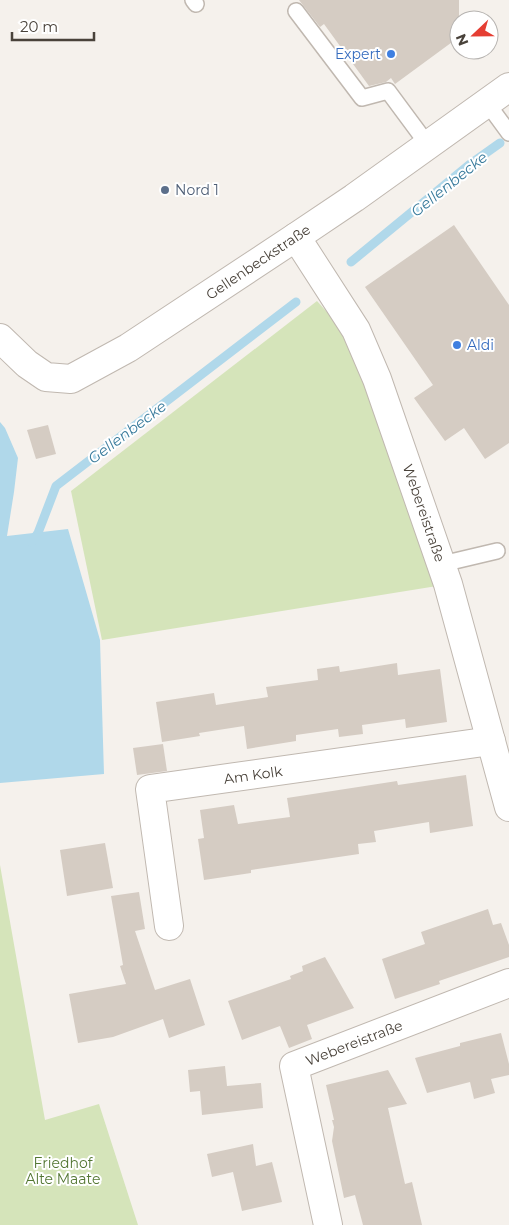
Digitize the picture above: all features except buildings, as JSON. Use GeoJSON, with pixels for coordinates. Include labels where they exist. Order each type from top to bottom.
{"type":"FeatureCollection","features":[{"type":"Feature","properties":{"kind":"street","name":"Gellenbeckstraße"},"geometry":{"type":"LineString","coordinates":[[0,338],[27,364],[46,376],[72,379],[128,348],[296,237],[354,198],[509,87]]}},
{"type":"Feature","properties":{"kind":"street","name":"Webereistraße"},"geometry":{"type":"LineString","coordinates":[[296,237],[359,338],[377,379],[442,564],[509,806]]}},
{"type":"Feature","properties":{"kind":"street","name":"Am Kolk"},"geometry":{"type":"LineString","coordinates":[[169,926],[150,789],[491,741]]}},
{"type":"Feature","properties":{"kind":"street","name":"Webereistraße"},"geometry":{"type":"LineString","coordinates":[[328,1225],[294,1066],[509,983]]}},
{"type":"Feature","properties":{"kind":"lane"},"geometry":{"type":"LineString","coordinates":[[296,11],[362,98],[388,92],[428,145]]}},
{"type":"Feature","properties":{"kind":"lane"},"geometry":{"type":"LineString","coordinates":[[487,103],[509,134]]}},
{"type":"Feature","properties":{"kind":"lane"},"geometry":{"type":"LineString","coordinates":[[442,564],[497,551]]}},
{"type":"Feature","properties":{"kind":"green space"},"geometry":{"type":"Polygon","coordinates":[[[317,301],[355,343],[437,586],[102,640],[71,491],[317,301]]]}},
{"type":"Feature","properties":{"kind":"green space","name":"Friedhof Alte Maate"},"geometry":{"type":"Polygon","coordinates":[[[0,865],[45,1120],[99,1104],[138,1225],[0,1225],[0,865]]]}},
{"type":"Feature","properties":{"kind":"water"},"geometry":{"type":"Polygon","coordinates":[[[0,422],[5,428],[18,458],[7,536],[68,529],[100,640],[104,774],[0,783],[0,422]]]}},
{"type":"Feature","properties":{"kind":"waterway","name":"Gellenbecke"},"geometry":{"type":"LineString","coordinates":[[351,262],[469,165],[500,143]]}},
{"type":"Feature","properties":{"kind":"waterway","name":"Gellenbecke"},"geometry":{"type":"LineString","coordinates":[[32,542],[38,533],[56,486],[296,302]]}},
{"type":"Feature","properties":{"kind":"place","name":"Expert"},"geometry":{"type":"Point","coordinates":[391,54]}},
{"type":"Feature","properties":{"kind":"place","name":"Nord 1"},"geometry":{"type":"Point","coordinates":[165,190]}},
{"type":"Feature","properties":{"kind":"place","name":"Aldi"},"geometry":{"type":"Point","coordinates":[457,345]}}]}
